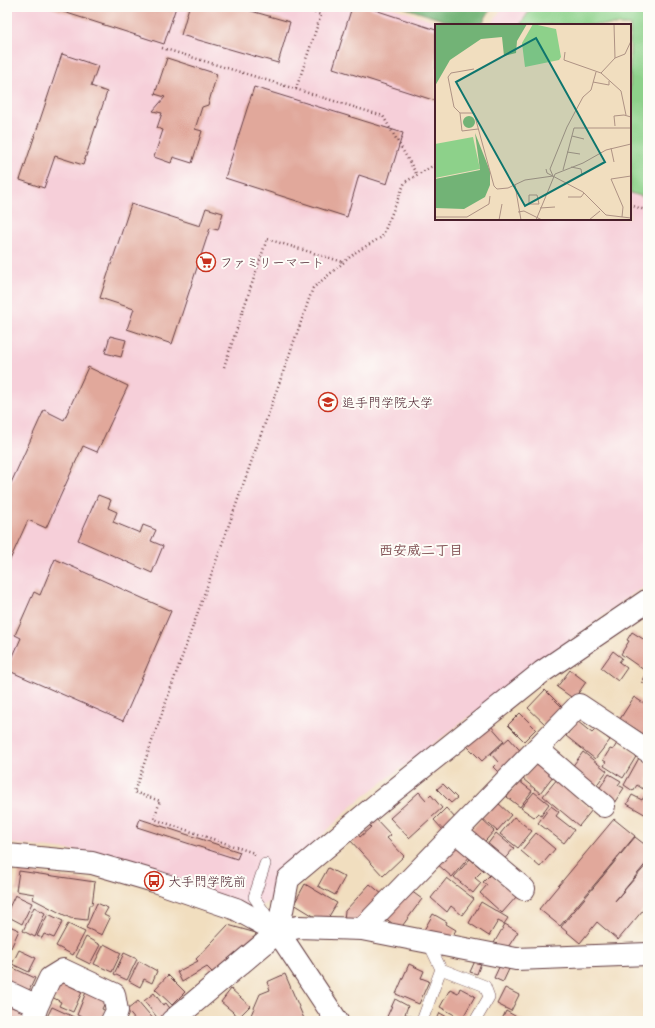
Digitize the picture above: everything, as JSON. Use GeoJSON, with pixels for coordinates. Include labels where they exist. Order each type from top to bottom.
{"type":"FeatureCollection","features":[{"type":"Feature","properties":{"kind":"street"},"geometry":{"type":"LineString","coordinates":[[278,932],[288,879],[387,796],[542,672],[648,600]]}},
{"type":"Feature","properties":{"kind":"street"},"geometry":{"type":"LineString","coordinates":[[362,929],[579,705],[648,751]]}},
{"type":"Feature","properties":{"kind":"street"},"geometry":{"type":"LineString","coordinates":[[537,748],[604,806]]}},
{"type":"Feature","properties":{"kind":"street"},"geometry":{"type":"LineString","coordinates":[[456,832],[524,889]]}},
{"type":"Feature","properties":{"kind":"street"},"geometry":{"type":"LineString","coordinates":[[8,857],[92,863],[154,881],[236,909],[278,932],[336,1021]]}},
{"type":"Feature","properties":{"kind":"street"},"geometry":{"type":"LineString","coordinates":[[172,1021],[278,932],[298,927],[362,929],[516,958],[648,954]]}},
{"type":"Feature","properties":{"kind":"street"},"geometry":{"type":"LineString","coordinates":[[7,992],[35,1014],[50,978],[63,970],[114,994],[117,1011],[112,1021]]}},
{"type":"Feature","properties":{"kind":"lane"},"geometry":{"type":"LineString","coordinates":[[265,864],[254,897],[278,932]]}},
{"type":"Feature","properties":{"kind":"lane"},"geometry":{"type":"LineString","coordinates":[[427,942],[440,969],[485,986],[489,997],[475,1021]]}},
{"type":"Feature","properties":{"kind":"lane"},"geometry":{"type":"LineString","coordinates":[[422,1021],[440,969]]}},
{"type":"Feature","properties":{"kind":"path"},"geometry":{"type":"LineString","coordinates":[[296,89],[321,15],[299,7]]}},
{"type":"Feature","properties":{"kind":"path"},"geometry":{"type":"LineString","coordinates":[[162,48],[383,116],[417,175]]}},
{"type":"Feature","properties":{"kind":"path"},"geometry":{"type":"LineString","coordinates":[[252,860],[254,853],[154,819],[160,800],[134,792],[313,288],[356,252],[382,237],[405,182],[435,165]]}},
{"type":"Feature","properties":{"kind":"path"},"geometry":{"type":"LineString","coordinates":[[631,205],[648,210]]}},
{"type":"Feature","properties":{"kind":"path"},"geometry":{"type":"LineString","coordinates":[[224,366],[267,239],[344,262]]}},
{"type":"Feature","properties":{"kind":"shaded area","name":"追手門学院大学"},"geometry":{"type":"Polygon","coordinates":[[[7,7],[391,7],[444,24],[435,24],[435,220],[631,220],[631,24],[492,24],[503,7],[648,7],[648,585],[628,597],[355,803],[286,871],[271,900],[257,909],[95,853],[7,843],[7,7]]]}},
{"type":"Feature","properties":{"kind":"green space"},"geometry":{"type":"Polygon","coordinates":[[[403,7],[492,7],[482,24],[455,24],[403,7]]]}},
{"type":"Feature","properties":{"kind":"green space"},"geometry":{"type":"Polygon","coordinates":[[[532,7],[648,7],[648,198],[631,193],[631,24],[521,24],[532,7]]]}},
{"type":"Feature","properties":{"kind":"building"},"geometry":{"type":"Polygon","coordinates":[[[48,7],[176,7],[164,44],[48,7]]]}},
{"type":"Feature","properties":{"kind":"building"},"geometry":{"type":"Polygon","coordinates":[[[189,7],[237,7],[290,22],[278,63],[181,35],[189,7]]]}},
{"type":"Feature","properties":{"kind":"building"},"geometry":{"type":"Polygon","coordinates":[[[352,7],[366,7],[435,30],[435,101],[333,68],[352,7]]]}},
{"type":"Feature","properties":{"kind":"building"},"geometry":{"type":"Polygon","coordinates":[[[62,54],[98,66],[91,86],[107,92],[83,165],[55,156],[44,188],[20,180],[62,54]]]}},
{"type":"Feature","properties":{"kind":"building"},"geometry":{"type":"Polygon","coordinates":[[[167,58],[217,74],[208,105],[202,107],[195,129],[202,131],[192,163],[173,157],[171,163],[154,157],[163,130],[157,128],[162,113],[153,111],[165,97],[155,94],[167,58]]]}},
{"type":"Feature","properties":{"kind":"building"},"geometry":{"type":"Polygon","coordinates":[[[254,87],[403,133],[387,184],[359,175],[347,217],[225,178],[254,87]]]}},
{"type":"Feature","properties":{"kind":"building"},"geometry":{"type":"Polygon","coordinates":[[[131,204],[200,226],[206,208],[223,213],[218,230],[210,228],[172,344],[127,329],[134,309],[100,298],[131,204]]]}},
{"type":"Feature","properties":{"kind":"building"},"geometry":{"type":"Polygon","coordinates":[[[110,336],[126,340],[121,357],[105,353],[110,336]]]}},
{"type":"Feature","properties":{"kind":"building"},"geometry":{"type":"Polygon","coordinates":[[[88,367],[128,386],[97,452],[83,446],[46,528],[28,520],[9,562],[7,561],[7,481],[11,483],[44,410],[64,420],[88,367]]]}},
{"type":"Feature","properties":{"kind":"building"},"geometry":{"type":"Polygon","coordinates":[[[98,495],[111,500],[108,508],[117,512],[113,522],[140,533],[143,525],[156,530],[151,541],[163,546],[152,573],[78,540],[98,495]]]}},
{"type":"Feature","properties":{"kind":"building"},"geometry":{"type":"Polygon","coordinates":[[[55,559],[171,611],[123,721],[7,670],[21,638],[15,635],[34,592],[40,595],[55,559]]]}},
{"type":"Feature","properties":{"kind":"building"},"geometry":{"type":"Polygon","coordinates":[[[632,632],[648,642],[648,664],[644,670],[621,654],[629,641],[627,640],[632,632]]]}},
{"type":"Feature","properties":{"kind":"building"},"geometry":{"type":"Polygon","coordinates":[[[613,651],[622,658],[619,662],[627,668],[618,681],[601,668],[613,651]]]}},
{"type":"Feature","properties":{"kind":"building"},"geometry":{"type":"Polygon","coordinates":[[[570,670],[586,682],[574,699],[557,687],[570,670]]]}},
{"type":"Feature","properties":{"kind":"building"},"geometry":{"type":"Polygon","coordinates":[[[648,671],[648,686],[642,682],[648,671]]]}},
{"type":"Feature","properties":{"kind":"building"},"geometry":{"type":"Polygon","coordinates":[[[545,690],[562,707],[545,724],[528,708],[545,690]]]}},
{"type":"Feature","properties":{"kind":"building"},"geometry":{"type":"Polygon","coordinates":[[[634,697],[648,706],[648,733],[647,732],[645,735],[620,719],[634,697]]]}},
{"type":"Feature","properties":{"kind":"building"},"geometry":{"type":"Polygon","coordinates":[[[520,713],[536,729],[524,741],[508,725],[520,713]]]}},
{"type":"Feature","properties":{"kind":"building"},"geometry":{"type":"Polygon","coordinates":[[[577,721],[592,733],[596,729],[610,740],[595,759],[566,736],[577,721]]]}},
{"type":"Feature","properties":{"kind":"building"},"geometry":{"type":"Polygon","coordinates":[[[490,725],[504,741],[482,761],[467,746],[490,725]]]}},
{"type":"Feature","properties":{"kind":"building"},"geometry":{"type":"Polygon","coordinates":[[[509,738],[525,756],[503,777],[493,767],[498,762],[491,754],[509,738]]]}},
{"type":"Feature","properties":{"kind":"building"},"geometry":{"type":"Polygon","coordinates":[[[617,743],[637,755],[623,778],[604,766],[606,762],[603,760],[610,749],[613,750],[617,743]]]}},
{"type":"Feature","properties":{"kind":"building"},"geometry":{"type":"Polygon","coordinates":[[[583,752],[607,771],[593,790],[569,771],[583,752]]]}},
{"type":"Feature","properties":{"kind":"building"},"geometry":{"type":"Polygon","coordinates":[[[639,758],[648,764],[648,786],[645,785],[643,789],[637,785],[633,791],[624,785],[639,758]]]}},
{"type":"Feature","properties":{"kind":"building"},"geometry":{"type":"Polygon","coordinates":[[[536,763],[553,776],[540,793],[523,779],[536,763]]]}},
{"type":"Feature","properties":{"kind":"building"},"geometry":{"type":"Polygon","coordinates":[[[609,774],[621,781],[618,785],[624,788],[614,803],[597,792],[609,774]]]}},
{"type":"Feature","properties":{"kind":"building"},"geometry":{"type":"Polygon","coordinates":[[[558,778],[571,788],[569,791],[592,810],[579,826],[543,796],[558,778]]]}},
{"type":"Feature","properties":{"kind":"building"},"geometry":{"type":"Polygon","coordinates":[[[519,781],[532,791],[520,807],[507,797],[519,781]]]}},
{"type":"Feature","properties":{"kind":"building"},"geometry":{"type":"Polygon","coordinates":[[[443,784],[457,798],[451,803],[437,789],[443,784]]]}},
{"type":"Feature","properties":{"kind":"building"},"geometry":{"type":"Polygon","coordinates":[[[648,790],[648,816],[627,804],[632,795],[642,800],[648,790]]]}},
{"type":"Feature","properties":{"kind":"building"},"geometry":{"type":"Polygon","coordinates":[[[419,792],[426,800],[431,795],[442,808],[409,838],[390,818],[419,792]]]}},
{"type":"Feature","properties":{"kind":"building"},"geometry":{"type":"Polygon","coordinates":[[[534,792],[549,804],[541,815],[538,813],[534,817],[521,808],[534,792]]]}},
{"type":"Feature","properties":{"kind":"building"},"geometry":{"type":"Polygon","coordinates":[[[497,802],[511,815],[497,831],[482,818],[497,802]]]}},
{"type":"Feature","properties":{"kind":"building"},"geometry":{"type":"Polygon","coordinates":[[[551,806],[559,812],[556,816],[574,830],[564,843],[538,823],[551,806]]]}},
{"type":"Feature","properties":{"kind":"building"},"geometry":{"type":"Polygon","coordinates":[[[446,808],[456,819],[444,831],[434,820],[446,808]]]}},
{"type":"Feature","properties":{"kind":"building"},"geometry":{"type":"Polygon","coordinates":[[[374,817],[391,835],[387,838],[404,856],[383,876],[350,840],[357,833],[360,837],[371,827],[367,823],[374,817]]]}},
{"type":"Feature","properties":{"kind":"building"},"geometry":{"type":"Polygon","coordinates":[[[514,817],[532,831],[518,848],[500,834],[514,817]]]}},
{"type":"Feature","properties":{"kind":"building"},"geometry":{"type":"Polygon","coordinates":[[[140,819],[240,852],[237,859],[137,827],[140,819]]]}},
{"type":"Feature","properties":{"kind":"building"},"geometry":{"type":"Polygon","coordinates":[[[481,819],[494,831],[479,848],[466,836],[481,819]]]}},
{"type":"Feature","properties":{"kind":"building"},"geometry":{"type":"Polygon","coordinates":[[[614,819],[635,836],[560,926],[539,909],[614,819]]]}},
{"type":"Feature","properties":{"kind":"building"},"geometry":{"type":"Polygon","coordinates":[[[496,833],[514,848],[501,863],[484,849],[496,833]]]}},
{"type":"Feature","properties":{"kind":"building"},"geometry":{"type":"Polygon","coordinates":[[[536,833],[555,849],[540,867],[521,851],[536,833]]]}},
{"type":"Feature","properties":{"kind":"building"},"geometry":{"type":"Polygon","coordinates":[[[635,837],[648,847],[648,861],[615,901],[648,863],[648,904],[618,940],[597,922],[580,943],[561,927],[635,837]]]}},
{"type":"Feature","properties":{"kind":"building"},"geometry":{"type":"Polygon","coordinates":[[[455,841],[471,855],[452,877],[436,863],[455,841]]]}},
{"type":"Feature","properties":{"kind":"building"},"geometry":{"type":"Polygon","coordinates":[[[470,859],[483,870],[475,878],[481,883],[473,893],[454,877],[470,859]]]}},
{"type":"Feature","properties":{"kind":"building"},"geometry":{"type":"Polygon","coordinates":[[[328,868],[345,877],[335,895],[318,886],[328,868]]]}},
{"type":"Feature","properties":{"kind":"building"},"geometry":{"type":"Polygon","coordinates":[[[19,871],[95,882],[92,905],[89,905],[87,920],[70,918],[33,899],[34,894],[16,891],[19,871]]]}},
{"type":"Feature","properties":{"kind":"building"},"geometry":{"type":"Polygon","coordinates":[[[491,874],[517,896],[502,913],[480,893],[487,885],[483,882],[491,874]]]}},
{"type":"Feature","properties":{"kind":"building"},"geometry":{"type":"Polygon","coordinates":[[[447,878],[474,899],[462,915],[451,906],[447,912],[431,898],[447,878]]]}},
{"type":"Feature","properties":{"kind":"building"},"geometry":{"type":"Polygon","coordinates":[[[305,884],[337,903],[325,923],[294,904],[305,884]]]}},
{"type":"Feature","properties":{"kind":"building"},"geometry":{"type":"Polygon","coordinates":[[[370,884],[383,895],[354,928],[344,919],[345,911],[370,884]]]}},
{"type":"Feature","properties":{"kind":"building"},"geometry":{"type":"Polygon","coordinates":[[[407,888],[422,899],[400,929],[385,918],[407,888]]]}},
{"type":"Feature","properties":{"kind":"building"},"geometry":{"type":"Polygon","coordinates":[[[15,895],[32,903],[22,924],[7,916],[7,912],[15,895]]]}},
{"type":"Feature","properties":{"kind":"building"},"geometry":{"type":"Polygon","coordinates":[[[481,902],[508,918],[504,924],[498,921],[489,936],[469,923],[481,902]]]}},
{"type":"Feature","properties":{"kind":"building"},"geometry":{"type":"Polygon","coordinates":[[[97,903],[108,908],[104,915],[110,918],[102,935],[86,928],[97,903]]]}},
{"type":"Feature","properties":{"kind":"building"},"geometry":{"type":"Polygon","coordinates":[[[34,907],[45,913],[35,937],[23,931],[34,907]]]}},
{"type":"Feature","properties":{"kind":"building"},"geometry":{"type":"Polygon","coordinates":[[[48,914],[63,921],[54,938],[44,934],[42,938],[37,936],[48,914]]]}},
{"type":"Feature","properties":{"kind":"building"},"geometry":{"type":"Polygon","coordinates":[[[433,914],[447,922],[446,924],[456,930],[448,943],[424,930],[433,914]]]}},
{"type":"Feature","properties":{"kind":"building"},"geometry":{"type":"Polygon","coordinates":[[[68,924],[85,932],[73,955],[56,946],[68,924]]]}},
{"type":"Feature","properties":{"kind":"building"},"geometry":{"type":"Polygon","coordinates":[[[505,924],[518,932],[506,950],[494,943],[505,924]]]}},
{"type":"Feature","properties":{"kind":"building"},"geometry":{"type":"Polygon","coordinates":[[[7,925],[19,930],[11,948],[7,946],[7,925]]]}},
{"type":"Feature","properties":{"kind":"building"},"geometry":{"type":"Polygon","coordinates":[[[228,925],[256,933],[253,945],[217,977],[207,967],[182,982],[177,972],[198,961],[196,959],[228,925]]]}},
{"type":"Feature","properties":{"kind":"building"},"geometry":{"type":"Polygon","coordinates":[[[86,937],[100,945],[90,964],[76,957],[86,937]]]}},
{"type":"Feature","properties":{"kind":"building"},"geometry":{"type":"Polygon","coordinates":[[[104,944],[121,953],[112,972],[94,964],[104,944]]]}},
{"type":"Feature","properties":{"kind":"building"},"geometry":{"type":"Polygon","coordinates":[[[19,950],[36,958],[29,972],[12,964],[19,950]]]}},
{"type":"Feature","properties":{"kind":"building"},"geometry":{"type":"Polygon","coordinates":[[[124,953],[137,959],[127,980],[114,974],[124,953]]]}},
{"type":"Feature","properties":{"kind":"building"},"geometry":{"type":"Polygon","coordinates":[[[139,961],[157,971],[152,983],[144,979],[140,987],[129,981],[139,961]]]}},
{"type":"Feature","properties":{"kind":"building"},"geometry":{"type":"Polygon","coordinates":[[[475,961],[481,963],[477,974],[470,972],[475,961]]]}},
{"type":"Feature","properties":{"kind":"building"},"geometry":{"type":"Polygon","coordinates":[[[501,963],[510,967],[503,982],[494,978],[501,963]]]}},
{"type":"Feature","properties":{"kind":"building"},"geometry":{"type":"Polygon","coordinates":[[[409,964],[424,971],[421,978],[429,981],[419,1004],[396,994],[409,964]]]}},
{"type":"Feature","properties":{"kind":"building"},"geometry":{"type":"Polygon","coordinates":[[[11,967],[35,978],[27,995],[7,986],[7,976],[11,967]]]}},
{"type":"Feature","properties":{"kind":"building"},"geometry":{"type":"Polygon","coordinates":[[[285,974],[305,1021],[254,1021],[251,1015],[260,994],[270,990],[267,982],[285,974]]]}},
{"type":"Feature","properties":{"kind":"building"},"geometry":{"type":"Polygon","coordinates":[[[168,975],[185,992],[172,1005],[155,989],[168,975]]]}},
{"type":"Feature","properties":{"kind":"building"},"geometry":{"type":"Polygon","coordinates":[[[60,981],[82,992],[73,1012],[59,1006],[61,1002],[52,997],[60,981]]]}},
{"type":"Feature","properties":{"kind":"building"},"geometry":{"type":"Polygon","coordinates":[[[460,988],[475,996],[462,1019],[440,1007],[450,989],[458,993],[460,988]]]}},
{"type":"Feature","properties":{"kind":"building"},"geometry":{"type":"Polygon","coordinates":[[[505,988],[519,995],[511,1011],[497,1004],[505,988]]]}},
{"type":"Feature","properties":{"kind":"building"},"geometry":{"type":"Polygon","coordinates":[[[231,989],[250,1006],[239,1017],[221,1002],[231,989]]]}},
{"type":"Feature","properties":{"kind":"building"},"geometry":{"type":"Polygon","coordinates":[[[86,992],[106,1000],[102,1009],[106,1011],[101,1021],[91,1021],[77,1015],[86,992]]]}},
{"type":"Feature","properties":{"kind":"building"},"geometry":{"type":"Polygon","coordinates":[[[154,993],[163,1005],[166,1003],[172,1011],[160,1021],[144,1001],[154,993]]]}},
{"type":"Feature","properties":{"kind":"building"},"geometry":{"type":"Polygon","coordinates":[[[395,999],[408,1006],[405,1014],[413,1017],[411,1021],[385,1021],[395,999]]]}},
{"type":"Feature","properties":{"kind":"building"},"geometry":{"type":"Polygon","coordinates":[[[138,1001],[155,1021],[136,1021],[127,1010],[138,1001]]]}},
{"type":"Feature","properties":{"kind":"building"},"geometry":{"type":"Polygon","coordinates":[[[7,1002],[10,1004],[9,1006],[24,1012],[21,1021],[7,1021],[7,1002]]]}},
{"type":"Feature","properties":{"kind":"building"},"geometry":{"type":"Polygon","coordinates":[[[52,1007],[76,1018],[74,1021],[53,1021],[47,1017],[52,1007]]]}},
{"type":"Feature","properties":{"kind":"building"},"geometry":{"type":"Polygon","coordinates":[[[506,1011],[524,1021],[501,1021],[506,1011]]]}},
{"type":"Feature","properties":{"kind":"building"},"geometry":{"type":"Polygon","coordinates":[[[440,1013],[454,1021],[436,1021],[440,1013]]]}},
{"type":"Feature","properties":{"kind":"place","name":"ファミリーマート"},"geometry":{"type":"Point","coordinates":[206,262]}},
{"type":"Feature","properties":{"kind":"place","name":"追手門学院大学"},"geometry":{"type":"Point","coordinates":[328,402]}},
{"type":"Feature","properties":{"kind":"place","name":"大手門学院前"},"geometry":{"type":"Point","coordinates":[154,881]}},
{"type":"Feature","properties":{"kind":"district","name":"西安威二丁目"},"geometry":{"type":"Point","coordinates":[421,550]}}]}
